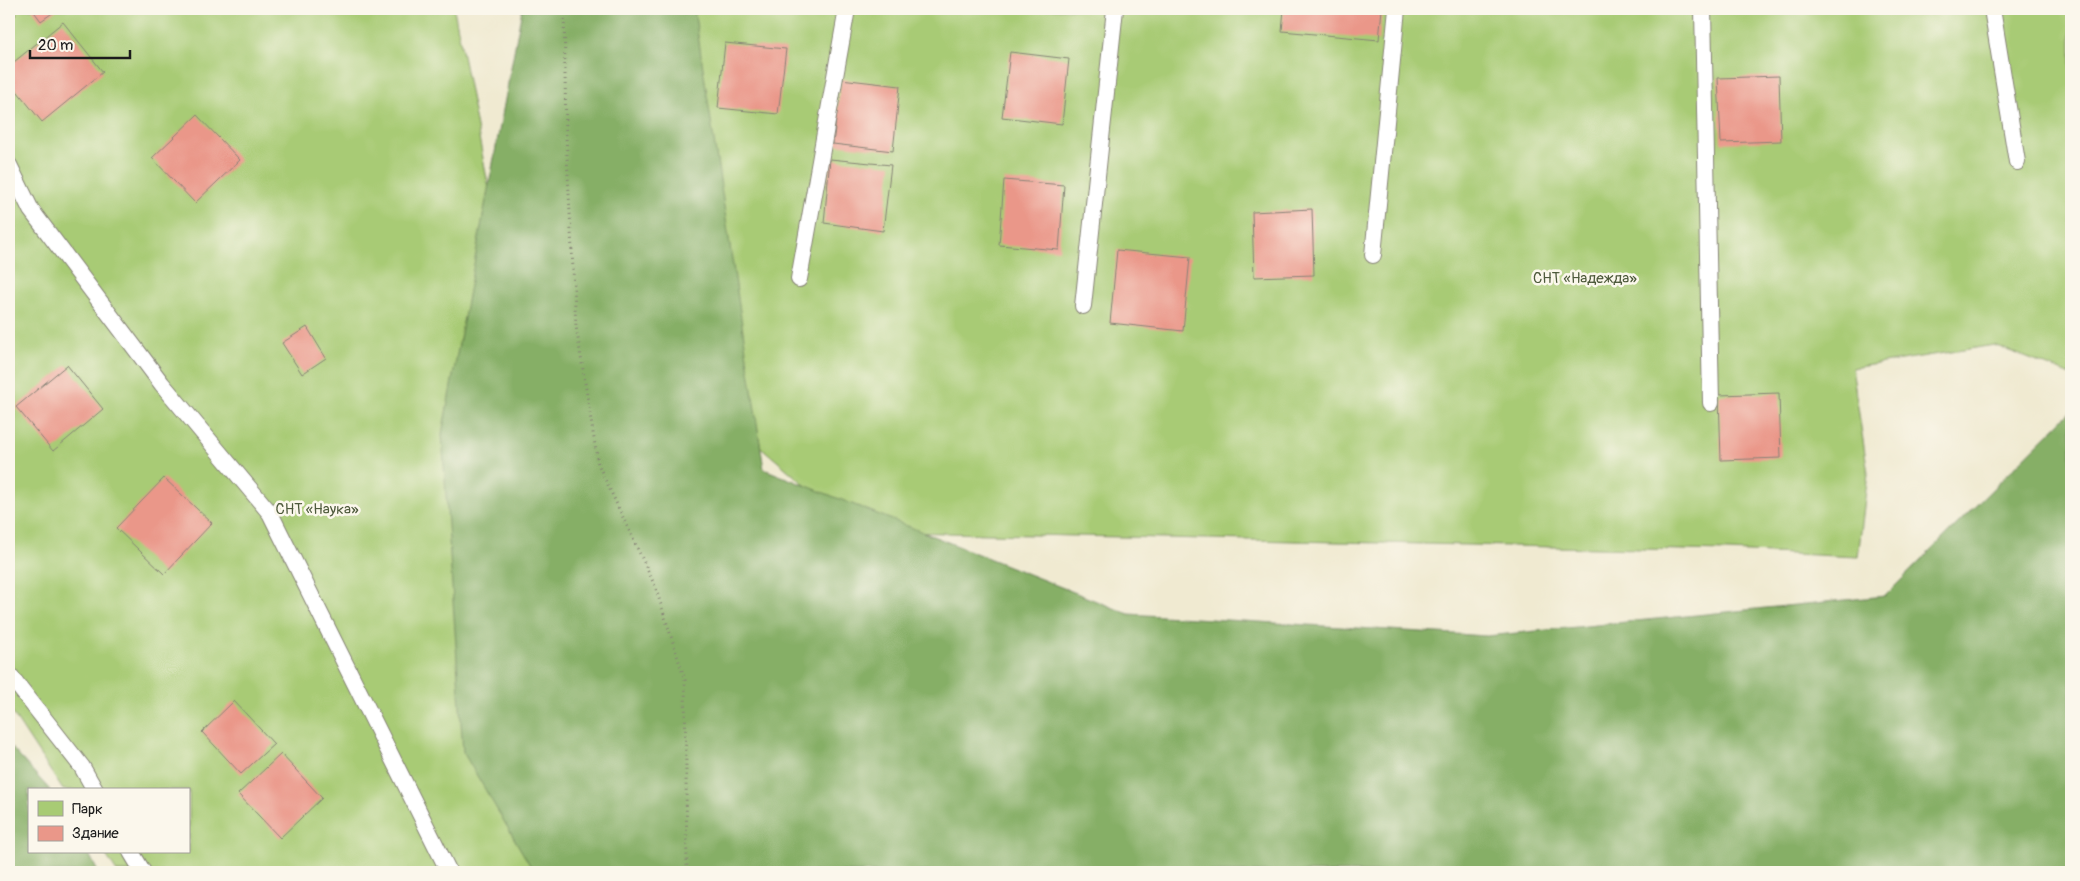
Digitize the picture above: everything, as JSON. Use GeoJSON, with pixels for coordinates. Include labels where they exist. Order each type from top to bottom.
{"type":"FeatureCollection","features":[{"type":"Feature","properties":{"kind":"lane"},"geometry":{"type":"LineString","coordinates":[[799,278],[847,9]]}},
{"type":"Feature","properties":{"kind":"lane"},"geometry":{"type":"LineString","coordinates":[[1083,306],[1115,9]]}},
{"type":"Feature","properties":{"kind":"lane"},"geometry":{"type":"LineString","coordinates":[[1374,255],[1397,9]]}},
{"type":"Feature","properties":{"kind":"lane"},"geometry":{"type":"LineString","coordinates":[[1703,9],[1711,403]]}},
{"type":"Feature","properties":{"kind":"lane"},"geometry":{"type":"LineString","coordinates":[[1992,9],[2017,162]]}},
{"type":"Feature","properties":{"kind":"lane"},"geometry":{"type":"LineString","coordinates":[[9,166],[31,210],[162,384],[270,513],[449,872]]}},
{"type":"Feature","properties":{"kind":"lane"},"geometry":{"type":"LineString","coordinates":[[9,674],[82,767],[94,788]]}},
{"type":"Feature","properties":{"kind":"lane"},"geometry":{"type":"LineString","coordinates":[[132,854],[143,872]]}},
{"type":"Feature","properties":{"kind":"path"},"geometry":{"type":"LineString","coordinates":[[564,9],[566,136],[576,326],[598,464],[655,586],[685,680],[688,872]]}},
{"type":"Feature","properties":{"kind":"green space","name":"СНТ «Наука»"},"geometry":{"type":"Polygon","coordinates":[[[9,9],[454,9],[496,225],[841,872],[117,872],[105,854],[190,854],[190,788],[62,788],[9,708],[9,9]]]}},
{"type":"Feature","properties":{"kind":"green space"},"geometry":{"type":"Polygon","coordinates":[[[522,9],[694,9],[764,469],[1129,614],[1487,636],[1885,596],[2071,411],[2071,872],[534,872],[463,752],[442,434],[522,9]]]}},
{"type":"Feature","properties":{"kind":"green space","name":"СНТ «Надежда»"},"geometry":{"type":"Polygon","coordinates":[[[679,9],[2071,9],[2071,375],[1994,345],[1852,368],[1868,473],[1858,557],[1727,551],[859,531],[735,425],[679,9]]]}},
{"type":"Feature","properties":{"kind":"green space"},"geometry":{"type":"Polygon","coordinates":[[[9,745],[48,788],[28,788],[28,854],[89,854],[98,872],[9,872],[9,745]]]}},
{"type":"Feature","properties":{"kind":"building"},"geometry":{"type":"Polygon","coordinates":[[[9,9],[12,9],[16,15],[9,20],[9,9]]]}},
{"type":"Feature","properties":{"kind":"building"},"geometry":{"type":"Polygon","coordinates":[[[32,9],[58,9],[41,21],[32,9]]]}},
{"type":"Feature","properties":{"kind":"building"},"geometry":{"type":"Polygon","coordinates":[[[1284,9],[1382,9],[1379,40],[1282,31],[1284,9]]]}},
{"type":"Feature","properties":{"kind":"building"},"geometry":{"type":"Polygon","coordinates":[[[63,22],[103,72],[42,122],[9,81],[9,66],[63,22]]]}},
{"type":"Feature","properties":{"kind":"building"},"geometry":{"type":"Polygon","coordinates":[[[725,43],[786,49],[778,114],[718,108],[725,43]]]}},
{"type":"Feature","properties":{"kind":"building"},"geometry":{"type":"Polygon","coordinates":[[[1010,52],[1069,59],[1062,124],[1002,117],[1010,52]]]}},
{"type":"Feature","properties":{"kind":"building"},"geometry":{"type":"Polygon","coordinates":[[[1779,76],[1781,141],[1721,143],[1718,78],[1779,76]]]}},
{"type":"Feature","properties":{"kind":"building"},"geometry":{"type":"Polygon","coordinates":[[[841,79],[900,86],[893,151],[833,144],[841,79]]]}},
{"type":"Feature","properties":{"kind":"building"},"geometry":{"type":"Polygon","coordinates":[[[197,115],[240,160],[195,203],[152,158],[197,115]]]}},
{"type":"Feature","properties":{"kind":"building"},"geometry":{"type":"Polygon","coordinates":[[[830,159],[891,165],[883,231],[824,223],[830,159]]]}},
{"type":"Feature","properties":{"kind":"building"},"geometry":{"type":"Polygon","coordinates":[[[1004,180],[1064,185],[1059,250],[999,245],[1004,180]]]}},
{"type":"Feature","properties":{"kind":"building"},"geometry":{"type":"Polygon","coordinates":[[[1312,209],[1314,275],[1254,277],[1252,212],[1312,209]]]}},
{"type":"Feature","properties":{"kind":"building"},"geometry":{"type":"Polygon","coordinates":[[[1117,250],[1190,257],[1183,331],[1110,323],[1117,250]]]}},
{"type":"Feature","properties":{"kind":"building"},"geometry":{"type":"Polygon","coordinates":[[[307,327],[326,358],[302,374],[282,343],[307,327]]]}},
{"type":"Feature","properties":{"kind":"building"},"geometry":{"type":"Polygon","coordinates":[[[67,365],[103,409],[53,451],[16,407],[67,365]]]}},
{"type":"Feature","properties":{"kind":"building"},"geometry":{"type":"Polygon","coordinates":[[[1779,393],[1781,458],[1721,460],[1719,395],[1779,393]]]}},
{"type":"Feature","properties":{"kind":"building"},"geometry":{"type":"Polygon","coordinates":[[[164,478],[212,523],[164,574],[116,528],[164,478]]]}},
{"type":"Feature","properties":{"kind":"building"},"geometry":{"type":"Polygon","coordinates":[[[234,701],[274,744],[241,774],[202,732],[234,701]]]}},
{"type":"Feature","properties":{"kind":"building"},"geometry":{"type":"Polygon","coordinates":[[[281,754],[322,798],[280,838],[238,794],[281,754]]]}}]}
